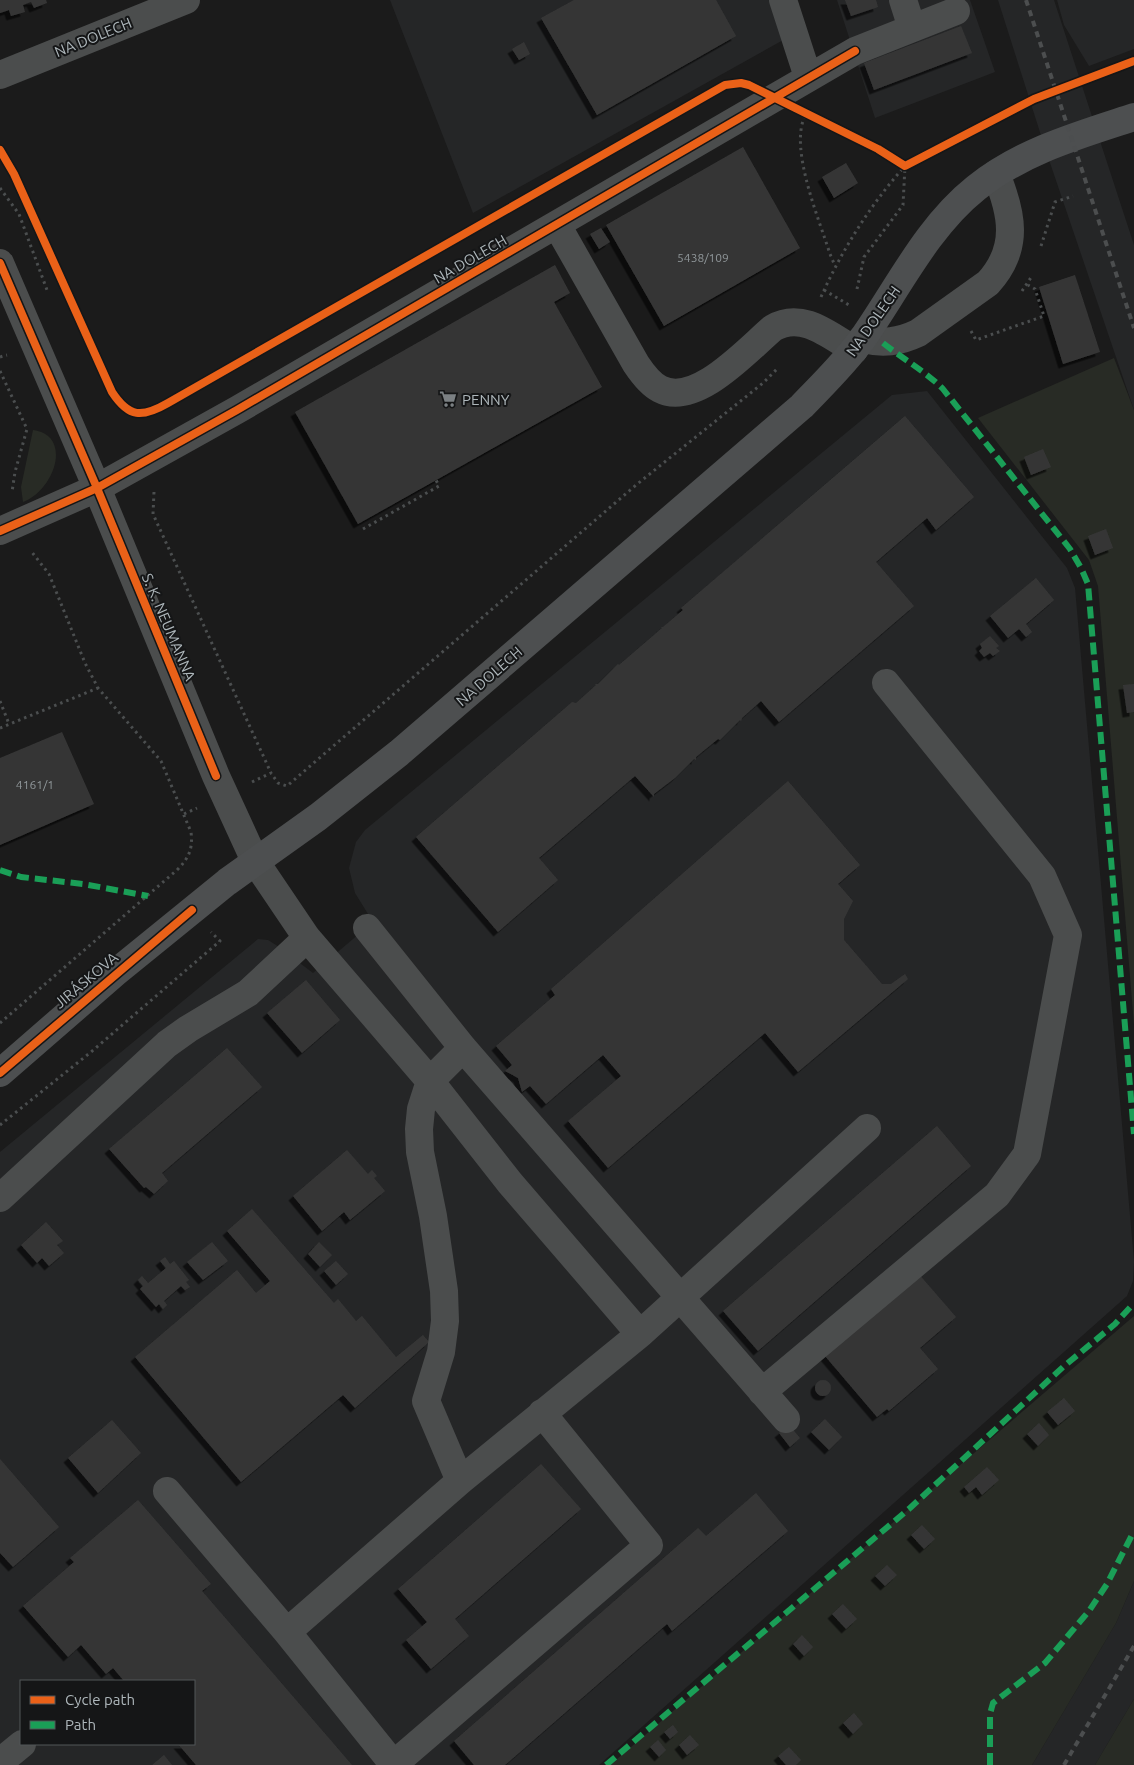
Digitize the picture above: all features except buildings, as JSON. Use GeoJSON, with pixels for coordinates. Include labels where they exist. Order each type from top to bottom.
{"type":"FeatureCollection","features":[{"type":"Feature","properties":{"kind":"main road","name":"NA DOLECH"},"geometry":{"type":"LineString","coordinates":[[255,861],[352,792],[449,711],[802,406],[836,372],[858,345],[938,226],[975,188],[1038,151],[1134,117]]}},
{"type":"Feature","properties":{"kind":"main road","name":"JIRÁSKOVA"},"geometry":{"type":"LineString","coordinates":[[0,1073],[108,979],[255,861]]}},
{"type":"Feature","properties":{"kind":"street","name":"NA DOLECH"},"geometry":{"type":"LineString","coordinates":[[0,75],[186,0]]}},
{"type":"Feature","properties":{"kind":"street"},"geometry":{"type":"LineString","coordinates":[[783,0],[808,77]]}},
{"type":"Feature","properties":{"kind":"street"},"geometry":{"type":"LineString","coordinates":[[902,0],[912,28]]}},
{"type":"Feature","properties":{"kind":"street","name":"NA DOLECH"},"geometry":{"type":"LineString","coordinates":[[97,488],[557,224],[808,77],[855,51],[956,11]]}},
{"type":"Feature","properties":{"kind":"street"},"geometry":{"type":"LineString","coordinates":[[557,224],[643,374],[660,389],[685,391],[700,386],[714,378],[783,322],[792,320],[808,324],[858,345],[883,343],[918,333],[988,283],[997,274],[1007,250],[1011,221],[1006,198],[996,174]]}},
{"type":"Feature","properties":{"kind":"street","name":"S. K. NEUMANNA"},"geometry":{"type":"LineString","coordinates":[[0,263],[97,488],[224,795],[255,861],[307,938],[430,1082],[510,1183],[640,1334]]}},
{"type":"Feature","properties":{"kind":"street"},"geometry":{"type":"LineString","coordinates":[[0,531],[97,488]]}},
{"type":"Feature","properties":{"kind":"street"},"geometry":{"type":"LineString","coordinates":[[762,1392],[997,1195],[1027,1154],[1068,935],[1042,876],[886,683]]}},
{"type":"Feature","properties":{"kind":"street"},"geometry":{"type":"LineString","coordinates":[[367,928],[463,1048],[786,1419]]}},
{"type":"Feature","properties":{"kind":"street"},"geometry":{"type":"LineString","coordinates":[[0,1198],[167,1044],[188,1029],[248,993],[307,938]]}},
{"type":"Feature","properties":{"kind":"street"},"geometry":{"type":"LineString","coordinates":[[460,1480],[426,1400],[441,1352],[445,1321],[444,1291],[433,1216],[420,1152],[421,1109],[430,1082],[463,1048]]}},
{"type":"Feature","properties":{"kind":"street"},"geometry":{"type":"LineString","coordinates":[[287,1632],[460,1480],[640,1334],[867,1128]]}},
{"type":"Feature","properties":{"kind":"street"},"geometry":{"type":"LineString","coordinates":[[167,1491],[287,1632],[394,1765],[650,1545],[542,1413]]}},
{"type":"Feature","properties":{"kind":"path"},"geometry":{"type":"LineString","coordinates":[[773,97],[814,116]]}},
{"type":"Feature","properties":{"kind":"path"},"geometry":{"type":"LineString","coordinates":[[806,112],[800,130],[800,154],[830,254],[836,266]]}},
{"type":"Feature","properties":{"kind":"path"},"geometry":{"type":"LineString","coordinates":[[896,159],[905,166]]}},
{"type":"Feature","properties":{"kind":"path"},"geometry":{"type":"LineString","coordinates":[[808,324],[836,266],[865,218],[905,166],[913,162]]}},
{"type":"Feature","properties":{"kind":"path"},"geometry":{"type":"LineString","coordinates":[[857,290],[864,257],[903,205],[905,166]]}},
{"type":"Feature","properties":{"kind":"path"},"geometry":{"type":"LineString","coordinates":[[0,188],[19,214],[50,298]]}},
{"type":"Feature","properties":{"kind":"path"},"geometry":{"type":"LineString","coordinates":[[971,331],[976,340],[1044,316],[1035,289],[1028,285]]}},
{"type":"Feature","properties":{"kind":"path"},"geometry":{"type":"LineString","coordinates":[[156,487],[152,505],[153,514],[271,773],[278,783],[287,786],[636,485],[763,382],[781,365]]}},
{"type":"Feature","properties":{"kind":"path"},"geometry":{"type":"LineString","coordinates":[[0,371],[27,429],[15,472],[12,495]]}},
{"type":"Feature","properties":{"kind":"path"},"geometry":{"type":"LineString","coordinates":[[363,528],[439,486],[436,480]]}},
{"type":"Feature","properties":{"kind":"path"},"geometry":{"type":"LineString","coordinates":[[0,1023],[187,859],[192,842],[184,814],[162,761],[98,688],[85,663],[49,574],[32,554]]}},
{"type":"Feature","properties":{"kind":"path"},"geometry":{"type":"LineString","coordinates":[[0,728],[98,688]]}},
{"type":"Feature","properties":{"kind":"path"},"geometry":{"type":"LineString","coordinates":[[0,701],[9,724]]}},
{"type":"Feature","properties":{"kind":"path"},"geometry":{"type":"LineString","coordinates":[[184,814],[271,773]]}},
{"type":"Feature","properties":{"kind":"path"},"geometry":{"type":"LineString","coordinates":[[0,1125],[91,1052],[220,941],[192,910]]}},
{"type":"Feature","properties":{"kind":"shaded area"},"geometry":{"type":"Polygon","coordinates":[[[390,0],[772,0],[785,39],[473,213],[390,0]]]}},
{"type":"Feature","properties":{"kind":"shaded area"},"geometry":{"type":"Polygon","coordinates":[[[837,0],[970,0],[995,72],[875,118],[837,0]]]}},
{"type":"Feature","properties":{"kind":"shaded area"},"geometry":{"type":"Polygon","coordinates":[[[998,0],[1054,0],[1134,245],[1134,410],[1045,148],[998,0]]]}},
{"type":"Feature","properties":{"kind":"shaded area"},"geometry":{"type":"Polygon","coordinates":[[[1057,0],[1134,0],[1134,49],[1089,66],[1064,25],[1057,0]]]}},
{"type":"Feature","properties":{"kind":"shaded area"},"geometry":{"type":"Polygon","coordinates":[[[1114,358],[1134,410],[1134,1025],[1098,586],[1089,560],[978,418],[1114,358]]]}},
{"type":"Feature","properties":{"kind":"shaded area"},"geometry":{"type":"Polygon","coordinates":[[[927,391],[1067,568],[1075,588],[1134,1261],[1133,1281],[1127,1296],[599,1765],[0,1765],[0,1152],[258,939],[268,940],[313,973],[373,922],[355,893],[349,868],[356,842],[365,830],[892,395],[927,391]]]}},
{"type":"Feature","properties":{"kind":"shaded area"},"geometry":{"type":"Polygon","coordinates":[[[33,430],[45,434],[53,442],[56,452],[55,463],[51,475],[44,486],[34,496],[23,502],[21,487],[33,430]]]}},
{"type":"Feature","properties":{"kind":"shaded area"},"geometry":{"type":"Polygon","coordinates":[[[1134,1316],[1134,1581],[1116,1623],[1032,1765],[610,1765],[1134,1316]]]}},
{"type":"Feature","properties":{"kind":"shaded area"},"geometry":{"type":"Polygon","coordinates":[[[1134,1581],[1134,1699],[1095,1765],[1032,1765],[1116,1623],[1134,1581]]]}},
{"type":"Feature","properties":{"kind":"shaded area"},"geometry":{"type":"Polygon","coordinates":[[[1134,1699],[1134,1765],[1095,1765],[1134,1699]]]}},
{"type":"Feature","properties":{"kind":"railway"},"geometry":{"type":"LineString","coordinates":[[1026,0],[1134,328]]}},
{"type":"Feature","properties":{"kind":"railway"},"geometry":{"type":"LineString","coordinates":[[1064,1765],[1134,1646]]}},
{"type":"Feature","properties":{"kind":"marked path"},"geometry":{"type":"LineString","coordinates":[[883,343],[929,376],[943,389],[1070,549],[1088,584],[1134,1134]]}},
{"type":"Feature","properties":{"kind":"marked path"},"geometry":{"type":"LineString","coordinates":[[0,870],[21,877],[83,884],[148,896]]}},
{"type":"Feature","properties":{"kind":"marked path"},"geometry":{"type":"LineString","coordinates":[[606,1765],[910,1508],[1063,1367],[1115,1324],[1134,1303]]}},
{"type":"Feature","properties":{"kind":"marked path"},"geometry":{"type":"LineString","coordinates":[[990,1765],[990,1714],[993,1703],[1045,1663],[1089,1611],[1107,1584],[1134,1531]]}},
{"type":"Feature","properties":{"kind":"cycle path"},"geometry":{"type":"LineString","coordinates":[[0,531],[97,488],[237,410],[855,51]]}},
{"type":"Feature","properties":{"kind":"cycle path"},"geometry":{"type":"LineString","coordinates":[[0,150],[14,174],[112,392],[124,407],[130,411],[143,413],[168,403],[725,85],[741,83],[749,85],[878,149],[905,166],[1034,99],[1134,61]]}},
{"type":"Feature","properties":{"kind":"cycle path"},"geometry":{"type":"LineString","coordinates":[[0,263],[97,488],[216,776]]}},
{"type":"Feature","properties":{"kind":"cycle path"},"geometry":{"type":"LineString","coordinates":[[0,1073],[192,910]]}},
{"type":"Feature","properties":{"kind":"place","name":"PENNY"},"geometry":{"type":"Point","coordinates":[448,399]}}]}
